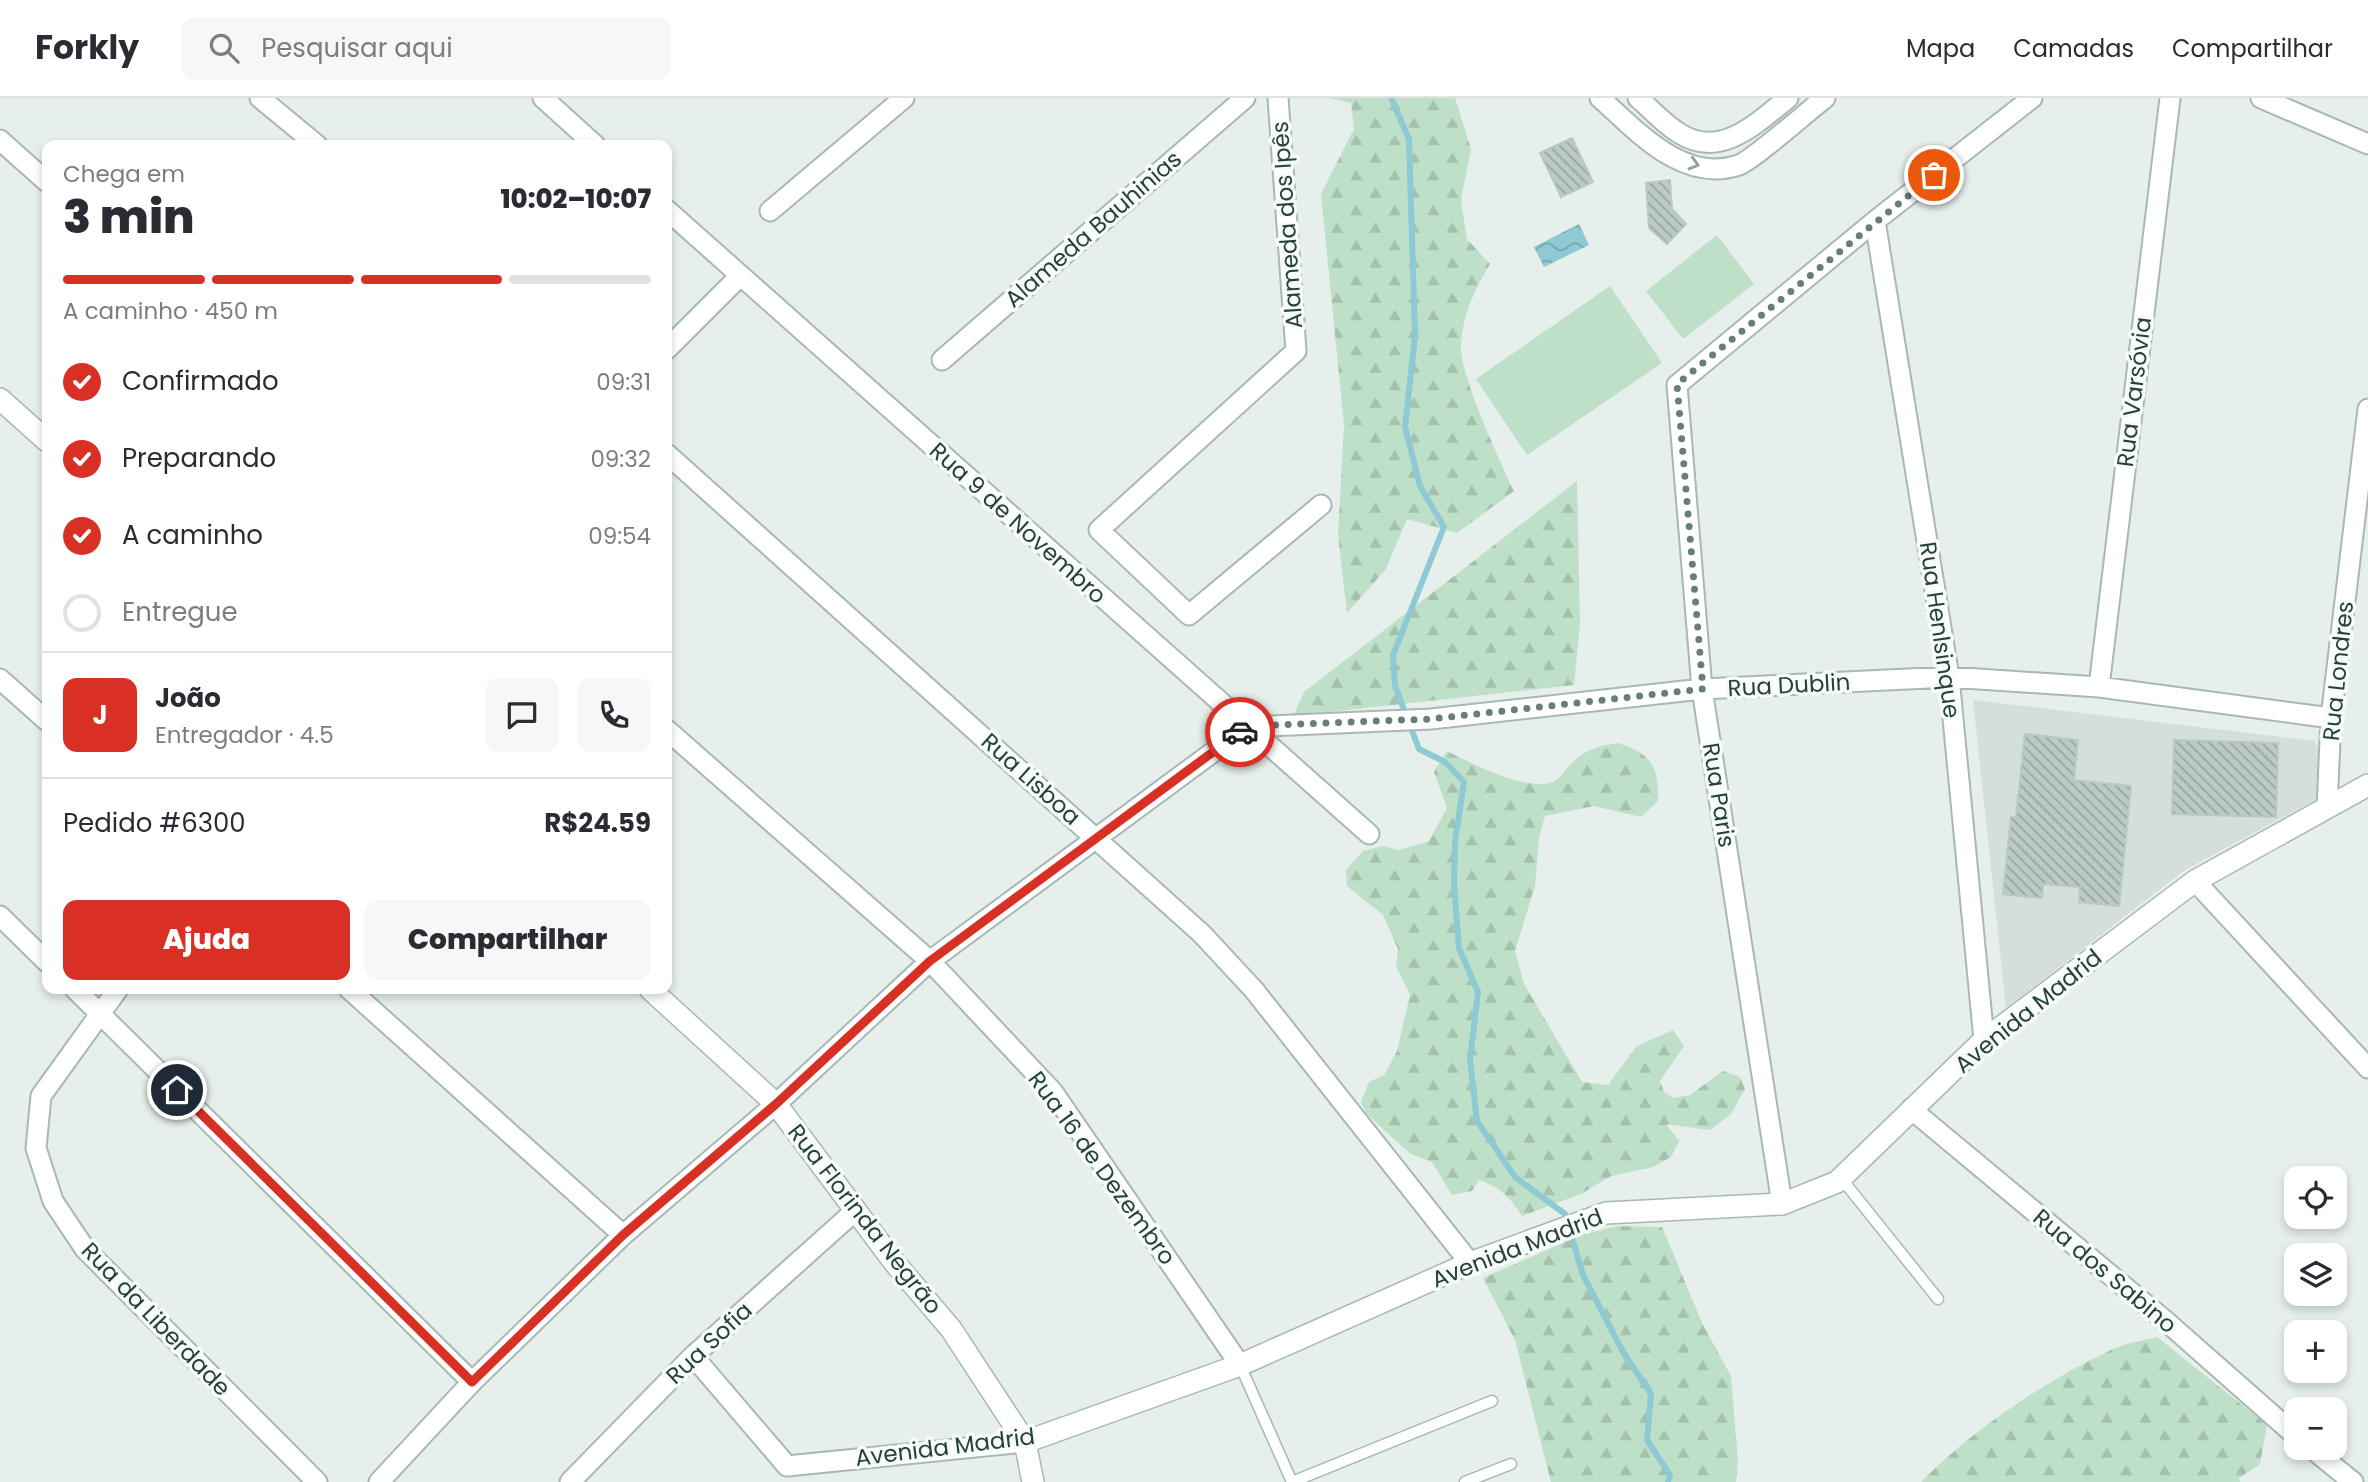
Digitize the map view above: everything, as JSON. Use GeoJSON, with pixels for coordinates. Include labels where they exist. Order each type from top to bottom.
{"type":"FeatureCollection","features":[{"type":"Feature","properties":{"kind":"street"},"geometry":{"type":"LineString","coordinates":[[261,98],[311,140]]}},
{"type":"Feature","properties":{"kind":"street"},"geometry":{"type":"LineString","coordinates":[[543,98],[589,140]]}},
{"type":"Feature","properties":{"kind":"street"},"geometry":{"type":"LineString","coordinates":[[770,211],[904,98]]}},
{"type":"Feature","properties":{"kind":"street","name":"Alameda Bauhinias"},"geometry":{"type":"LineString","coordinates":[[942,360],[1245,98]]}},
{"type":"Feature","properties":{"kind":"street","name":"Alameda dos Ipês"},"geometry":{"type":"LineString","coordinates":[[1278,98],[1296,351],[1099,530],[1189,615],[1321,505]]}},
{"type":"Feature","properties":{"kind":"street"},"geometry":{"type":"LineString","coordinates":[[1600,98],[1659,150],[1699,168],[1740,165],[1825,98]]}},
{"type":"Feature","properties":{"kind":"street"},"geometry":{"type":"LineString","coordinates":[[1638,98],[1680,134],[1704,143],[1730,140],[1788,98]]}},
{"type":"Feature","properties":{"kind":"street"},"geometry":{"type":"LineString","coordinates":[[1875,221],[2032,98]]}},
{"type":"Feature","properties":{"kind":"street","name":"Rua Varsóvia"},"geometry":{"type":"LineString","coordinates":[[2099,687],[2170,98]]}},
{"type":"Feature","properties":{"kind":"street"},"geometry":{"type":"LineString","coordinates":[[2261,98],[2368,144]]}},
{"type":"Feature","properties":{"kind":"street"},"geometry":{"type":"LineString","coordinates":[[1659,150],[1680,134]]}},
{"type":"Feature","properties":{"kind":"street"},"geometry":{"type":"LineString","coordinates":[[0,140],[42,178]]}},
{"type":"Feature","properties":{"kind":"street"},"geometry":{"type":"LineString","coordinates":[[1730,140],[1740,165]]}},
{"type":"Feature","properties":{"kind":"street","name":"Rua 9 de Novembro"},"geometry":{"type":"LineString","coordinates":[[672,215],[1369,834]]}},
{"type":"Feature","properties":{"kind":"street","name":"Rua Paris"},"geometry":{"type":"LineString","coordinates":[[1782,1204],[1703,689],[1677,384],[1875,221]]}},
{"type":"Feature","properties":{"kind":"street","name":"Rua Henlsinque"},"geometry":{"type":"LineString","coordinates":[[1875,221],[1949,677],[1984,1040]]}},
{"type":"Feature","properties":{"kind":"street"},"geometry":{"type":"LineString","coordinates":[[672,344],[740,276]]}},
{"type":"Feature","properties":{"kind":"street"},"geometry":{"type":"LineString","coordinates":[[0,399],[42,437]]}},
{"type":"Feature","properties":{"kind":"street","name":"Rua Londres"},"geometry":{"type":"LineString","coordinates":[[2327,808],[2331,718],[2368,409]]}},
{"type":"Feature","properties":{"kind":"street","name":"Rua Lisboa"},"geometry":{"type":"LineString","coordinates":[[672,458],[1202,934],[1254,990],[1469,1264]]}},
{"type":"Feature","properties":{"kind":"street","name":"Rua Dublin"},"geometry":{"type":"LineString","coordinates":[[1247,726],[1431,719],[1703,689],[1949,677],[2099,687],[2331,718]]}},
{"type":"Feature","properties":{"kind":"street"},"geometry":{"type":"LineString","coordinates":[[0,679],[42,717]]}},
{"type":"Feature","properties":{"kind":"street"},"geometry":{"type":"LineString","coordinates":[[379,1482],[472,1382],[623,1235],[776,1104],[930,961],[1247,726]]}},
{"type":"Feature","properties":{"kind":"street","name":"Rua 16 de Dezembro"},"geometry":{"type":"LineString","coordinates":[[672,734],[930,961],[1053,1092],[1240,1365]]}},
{"type":"Feature","properties":{"kind":"street","name":"Avenida Madrid"},"geometry":{"type":"LineString","coordinates":[[693,1356],[787,1466],[1025,1442],[1240,1365],[1469,1264],[1606,1213],[1643,1209],[1782,1204],[1841,1177],[1984,1040],[2195,881],[2368,785]]}},
{"type":"Feature","properties":{"kind":"street"},"geometry":{"type":"LineString","coordinates":[[2195,881],[2368,1068]]}},
{"type":"Feature","properties":{"kind":"street"},"geometry":{"type":"LineString","coordinates":[[0,916],[42,957]]}},
{"type":"Feature","properties":{"kind":"street"},"geometry":{"type":"LineString","coordinates":[[80,994],[472,1382]]}},
{"type":"Feature","properties":{"kind":"street","name":"Rua da Liberdade"},"geometry":{"type":"LineString","coordinates":[[114,994],[41,1096],[36,1147],[52,1201],[85,1249],[317,1482]]}},
{"type":"Feature","properties":{"kind":"street"},"geometry":{"type":"LineString","coordinates":[[355,994],[623,1235]]}},
{"type":"Feature","properties":{"kind":"street","name":"Rua Florinda Negrão"},"geometry":{"type":"LineString","coordinates":[[655,994],[776,1104],[855,1211],[951,1328],[1025,1442],[1033,1482]]}},
{"type":"Feature","properties":{"kind":"street","name":"Rua dos Sabino"},"geometry":{"type":"LineString","coordinates":[[1911,1109],[2168,1323],[2284,1425]]}},
{"type":"Feature","properties":{"kind":"street","name":"Rua Sofia"},"geometry":{"type":"LineString","coordinates":[[570,1482],[693,1356],[855,1211]]}},
{"type":"Feature","properties":{"kind":"street"},"geometry":{"type":"LineString","coordinates":[[2326,1460],[2353,1482]]}},
{"type":"Feature","properties":{"kind":"lane"},"geometry":{"type":"LineString","coordinates":[[1841,1177],[1938,1299]]}},
{"type":"Feature","properties":{"kind":"lane"},"geometry":{"type":"LineString","coordinates":[[1240,1365],[1292,1482],[1492,1401]]}},
{"type":"Feature","properties":{"kind":"lane"},"geometry":{"type":"LineString","coordinates":[[1465,1482],[1511,1464]]}},
{"type":"Feature","properties":{"kind":"shaded area"},"geometry":{"type":"Polygon","coordinates":[[[1973,700],[2315,741],[2321,757],[2317,799],[2185,870],[2006,1008],[1973,700]]]}},
{"type":"Feature","properties":{"kind":"green space"},"geometry":{"type":"Polygon","coordinates":[[[1328,98],[1455,98],[1471,149],[1461,200],[1467,239],[1490,264],[1467,312],[1462,333],[1462,358],[1482,418],[1514,491],[1457,533],[1407,519],[1386,569],[1347,613],[1338,535],[1344,425],[1321,194],[1354,129],[1351,103],[1328,98]]]}},
{"type":"Feature","properties":{"kind":"green space"},"geometry":{"type":"Polygon","coordinates":[[[1717,235],[1754,284],[1683,339],[1646,291],[1717,235]]]}},
{"type":"Feature","properties":{"kind":"green space"},"geometry":{"type":"Polygon","coordinates":[[[1610,286],[1662,363],[1527,455],[1476,379],[1610,286]]]}},
{"type":"Feature","properties":{"kind":"green space"},"geometry":{"type":"Polygon","coordinates":[[[1577,481],[1580,624],[1574,685],[1293,716],[1304,692],[1577,481]]]}},
{"type":"Feature","properties":{"kind":"green space"},"geometry":{"type":"Polygon","coordinates":[[[1618,743],[1639,752],[1651,763],[1657,779],[1658,801],[1641,817],[1594,806],[1545,816],[1539,838],[1535,886],[1515,951],[1524,984],[1582,1082],[1608,1085],[1637,1046],[1673,1030],[1684,1046],[1660,1081],[1664,1092],[1673,1098],[1690,1095],[1723,1071],[1740,1077],[1745,1089],[1731,1114],[1710,1130],[1666,1124],[1679,1141],[1671,1157],[1653,1167],[1611,1176],[1581,1194],[1522,1216],[1504,1194],[1479,1180],[1472,1191],[1452,1195],[1432,1162],[1411,1154],[1367,1114],[1361,1102],[1369,1082],[1384,1075],[1397,1051],[1410,995],[1396,966],[1398,949],[1383,915],[1347,886],[1346,870],[1363,851],[1383,846],[1399,850],[1429,841],[1447,808],[1434,772],[1447,751],[1500,775],[1544,784],[1555,781],[1586,752],[1618,743]]]}},
{"type":"Feature","properties":{"kind":"green space"},"geometry":{"type":"Polygon","coordinates":[[[1617,1226],[1662,1227],[1703,1325],[1731,1376],[1738,1461],[1736,1482],[1551,1482],[1515,1340],[1483,1278],[1581,1235],[1617,1226]]]}},
{"type":"Feature","properties":{"kind":"green space"},"geometry":{"type":"Polygon","coordinates":[[[2157,1337],[2267,1425],[2260,1464],[2239,1478],[2240,1482],[1921,1482],[1964,1443],[2035,1392],[2111,1350],[2157,1337]]]}},
{"type":"Feature","properties":{"kind":"water"},"geometry":{"type":"Polygon","coordinates":[[[1579,224],[1589,245],[1544,267],[1534,247],[1579,224]]]}},
{"type":"Feature","properties":{"kind":"building"},"geometry":{"type":"Polygon","coordinates":[[[1572,138],[1593,182],[1561,197],[1540,153],[1572,138]]]}},
{"type":"Feature","properties":{"kind":"building"},"geometry":{"type":"Polygon","coordinates":[[[1670,180],[1672,209],[1686,224],[1667,244],[1649,228],[1646,183],[1670,180]]]}},
{"type":"Feature","properties":{"kind":"building"},"geometry":{"type":"Polygon","coordinates":[[[2025,734],[2078,740],[2074,780],[2131,786],[2119,906],[2079,902],[2080,887],[2043,884],[2042,898],[2003,894],[2011,817],[2016,817],[2025,734]]]}},
{"type":"Feature","properties":{"kind":"building"},"geometry":{"type":"Polygon","coordinates":[[[2174,740],[2278,743],[2276,817],[2172,814],[2174,740]]]}},
{"type":"Feature","properties":{"kind":"waterway"},"geometry":{"type":"LineString","coordinates":[[1391,98],[1409,139],[1415,336],[1405,427],[1420,486],[1444,527],[1393,655],[1395,686],[1419,749],[1445,762],[1464,782],[1455,841],[1454,884],[1459,948],[1478,992],[1470,1060],[1477,1121],[1515,1177],[1565,1214],[1583,1275],[1623,1352],[1651,1394],[1647,1440],[1670,1475],[1668,1482]]}},
{"type":"Feature","properties":{"kind":"way so far"},"geometry":{"type":"LineString","coordinates":[[1240,732],[1247,726],[1431,719],[1703,689],[1677,384],[1934,175]]}},
{"type":"Feature","properties":{"kind":"route"},"geometry":{"type":"LineString","coordinates":[[177,1090],[472,1382],[623,1235],[776,1104],[930,961],[1240,732]]}}]}
